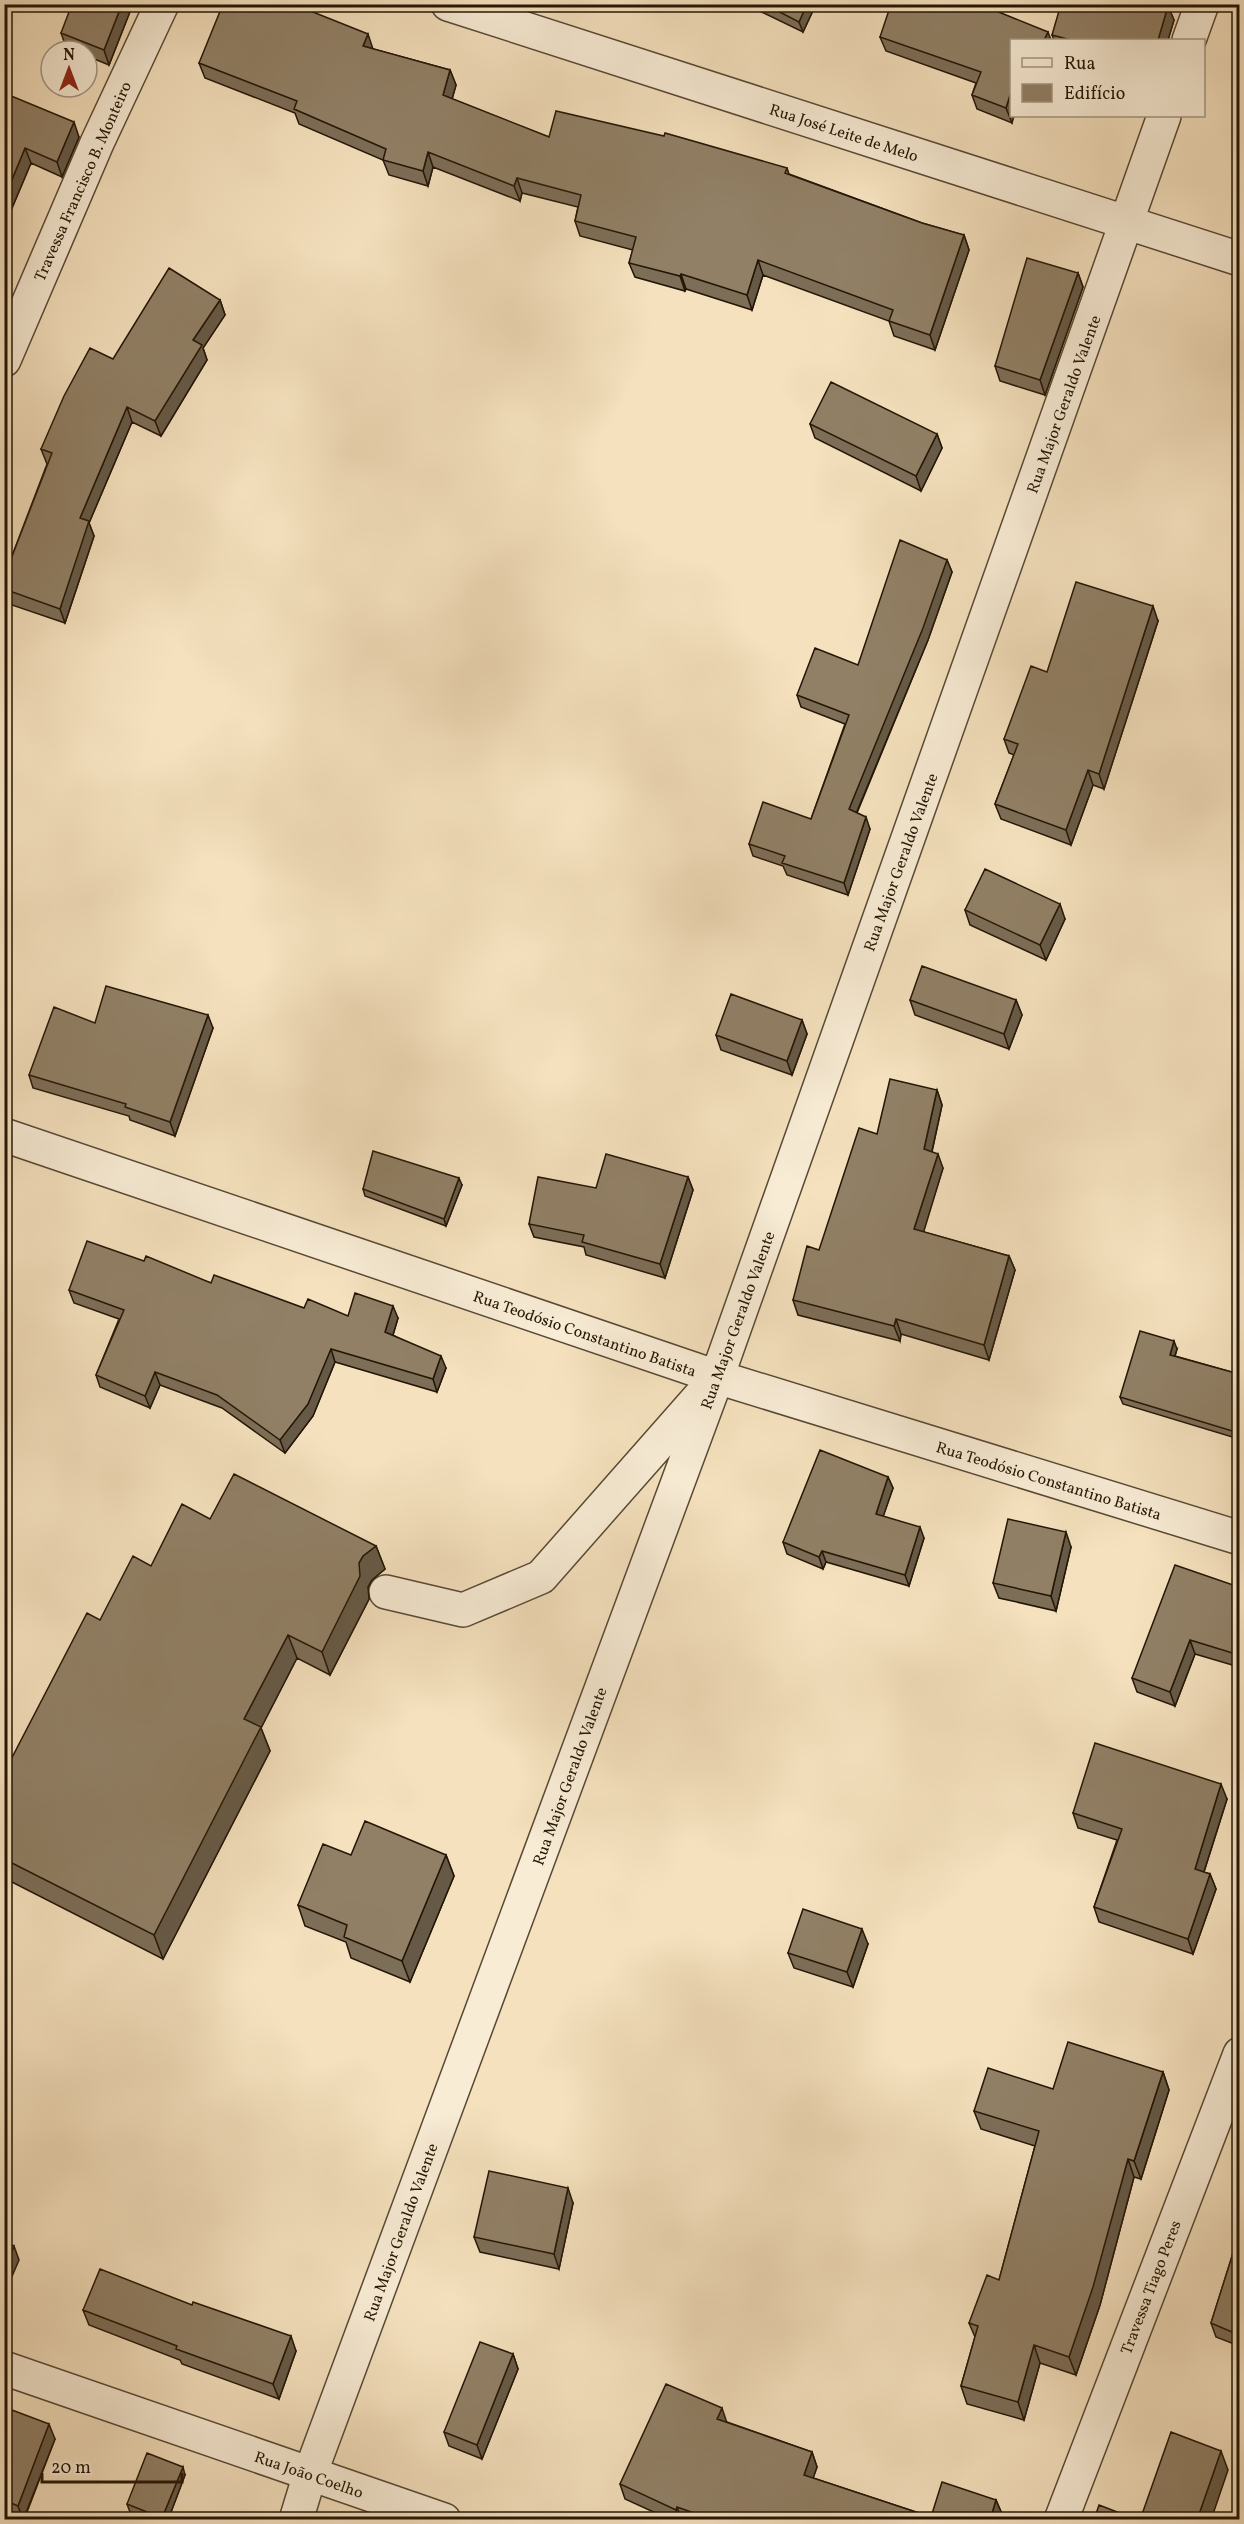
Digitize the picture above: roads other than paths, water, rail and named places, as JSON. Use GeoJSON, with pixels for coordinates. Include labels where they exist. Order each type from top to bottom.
{"type":"FeatureCollection","features":[{"type":"Feature","properties":{"kind":"street","name":"Travessa Francisco B. Monteiro"},"geometry":{"type":"LineString","coordinates":[[4,360],[97,143],[162,4]]}},
{"type":"Feature","properties":{"kind":"street","name":"Rua José Leite de Melo"},"geometry":{"type":"LineString","coordinates":[[448,4],[1239,259]]}},
{"type":"Feature","properties":{"kind":"street"},"geometry":{"type":"LineString","coordinates":[[1189,39],[1202,4]]}},
{"type":"Feature","properties":{"kind":"street","name":"Rua Major Geraldo Valente"},"geometry":{"type":"LineString","coordinates":[[296,2520],[310,2474],[717,1377],[1164,117]]}},
{"type":"Feature","properties":{"kind":"street","name":"Rua Teodósio Constantino Batista"},"geometry":{"type":"LineString","coordinates":[[4,1135],[717,1377],[1239,1538]]}},
{"type":"Feature","properties":{"kind":"street"},"geometry":{"type":"LineString","coordinates":[[386,1592],[464,1610],[541,1577],[717,1377]]}},
{"type":"Feature","properties":{"kind":"street","name":"Travessa Tiago Peres"},"geometry":{"type":"LineString","coordinates":[[1061,2520],[1239,2054]]}},
{"type":"Feature","properties":{"kind":"street","name":"Rua João Coelho"},"geometry":{"type":"LineString","coordinates":[[4,2368],[444,2520]]}}]}
